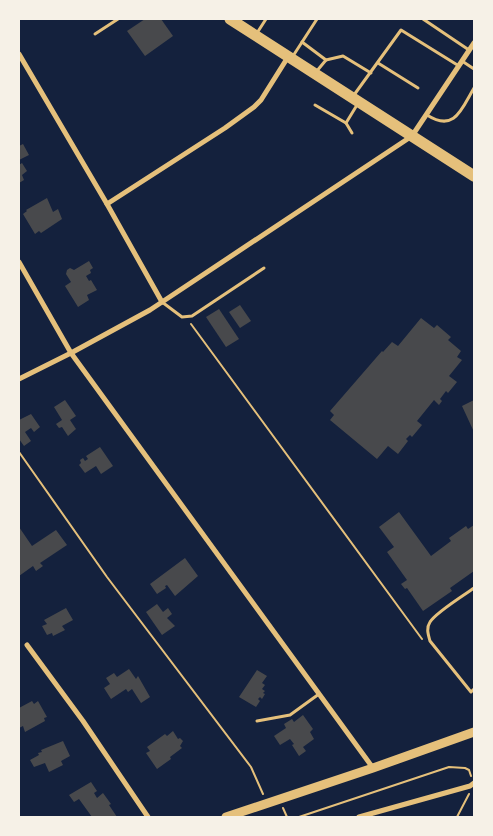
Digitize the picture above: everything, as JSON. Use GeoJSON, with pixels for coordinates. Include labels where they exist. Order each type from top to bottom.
{"type":"FeatureCollection","features":[{"type":"Feature","properties":{"kind":"highway"},"geometry":{"type":"LineString","coordinates":[[230,19],[474,176]]}},
{"type":"Feature","properties":{"kind":"street"},"geometry":{"type":"LineString","coordinates":[[19,379],[71,353],[162,302],[412,136],[474,43]]}},
{"type":"Feature","properties":{"kind":"street"},"geometry":{"type":"LineString","coordinates":[[19,54],[162,302]]}},
{"type":"Feature","properties":{"kind":"street"},"geometry":{"type":"LineString","coordinates":[[107,204],[225,128],[254,107],[290,58]]}},
{"type":"Feature","properties":{"kind":"street"},"geometry":{"type":"LineString","coordinates":[[19,262],[71,353],[373,768]]}},
{"type":"Feature","properties":{"kind":"street"},"geometry":{"type":"LineString","coordinates":[[26,644],[83,722],[148,817]]}},
{"type":"Feature","properties":{"kind":"street"},"geometry":{"type":"LineString","coordinates":[[226,817],[474,732]]}},
{"type":"Feature","properties":{"kind":"street"},"geometry":{"type":"LineString","coordinates":[[359,817],[472,785]]}},
{"type":"Feature","properties":{"kind":"lane"},"geometry":{"type":"LineString","coordinates":[[95,34],[118,19]]}},
{"type":"Feature","properties":{"kind":"lane"},"geometry":{"type":"LineString","coordinates":[[255,35],[266,19]]}},
{"type":"Feature","properties":{"kind":"lane"},"geometry":{"type":"LineString","coordinates":[[290,58],[317,19]]}},
{"type":"Feature","properties":{"kind":"lane"},"geometry":{"type":"LineString","coordinates":[[423,19],[470,50]]}},
{"type":"Feature","properties":{"kind":"lane"},"geometry":{"type":"LineString","coordinates":[[346,123],[370,73],[401,30],[461,64],[474,69]]}},
{"type":"Feature","properties":{"kind":"lane"},"geometry":{"type":"LineString","coordinates":[[302,42],[326,60]]}},
{"type":"Feature","properties":{"kind":"lane"},"geometry":{"type":"LineString","coordinates":[[315,74],[326,60],[342,56],[370,73]]}},
{"type":"Feature","properties":{"kind":"lane"},"geometry":{"type":"LineString","coordinates":[[378,62],[418,88]]}},
{"type":"Feature","properties":{"kind":"lane"},"geometry":{"type":"LineString","coordinates":[[427,115],[441,122],[451,121],[458,116],[474,88]]}},
{"type":"Feature","properties":{"kind":"lane"},"geometry":{"type":"LineString","coordinates":[[315,105],[346,123],[352,134]]}},
{"type":"Feature","properties":{"kind":"lane"},"geometry":{"type":"LineString","coordinates":[[162,302],[182,317],[192,316],[264,268]]}},
{"type":"Feature","properties":{"kind":"lane"},"geometry":{"type":"LineString","coordinates":[[474,588],[432,618],[428,627],[430,641],[471,692],[474,689]]}},
{"type":"Feature","properties":{"kind":"lane"},"geometry":{"type":"LineString","coordinates":[[257,721],[290,715],[319,694]]}},
{"type":"Feature","properties":{"kind":"path"},"geometry":{"type":"LineString","coordinates":[[191,324],[423,641]]}},
{"type":"Feature","properties":{"kind":"path"},"geometry":{"type":"LineString","coordinates":[[19,452],[107,577],[252,767],[262,792]]}},
{"type":"Feature","properties":{"kind":"path"},"geometry":{"type":"LineString","coordinates":[[299,817],[449,767],[465,768],[471,774],[472,785],[469,797],[457,817]]}},
{"type":"Feature","properties":{"kind":"path"},"geometry":{"type":"LineString","coordinates":[[282,806],[287,817]]}},
{"type":"Feature","properties":{"kind":"building"},"geometry":{"type":"Polygon","coordinates":[[[145,19],[161,19],[173,36],[145,56],[127,31],[145,19]]]}},
{"type":"Feature","properties":{"kind":"building"},"geometry":{"type":"Polygon","coordinates":[[[23,144],[29,155],[19,160],[19,146],[23,144]]]}},
{"type":"Feature","properties":{"kind":"building"},"geometry":{"type":"Polygon","coordinates":[[[22,163],[27,171],[22,175],[24,180],[19,183],[19,165],[22,163]]]}},
{"type":"Feature","properties":{"kind":"building"},"geometry":{"type":"Polygon","coordinates":[[[47,198],[53,212],[58,209],[62,219],[41,233],[39,231],[35,234],[23,214],[26,210],[47,198]]]}},
{"type":"Feature","properties":{"kind":"building"},"geometry":{"type":"Polygon","coordinates":[[[89,261],[93,268],[90,270],[91,273],[86,276],[97,290],[87,295],[89,300],[78,307],[65,286],[71,282],[66,274],[70,268],[74,270],[89,261]]]}},
{"type":"Feature","properties":{"kind":"building"},"geometry":{"type":"Polygon","coordinates":[[[240,305],[251,321],[240,328],[229,312],[240,305]]]}},
{"type":"Feature","properties":{"kind":"building"},"geometry":{"type":"Polygon","coordinates":[[[219,309],[239,339],[226,347],[206,317],[219,309]]]}},
{"type":"Feature","properties":{"kind":"building"},"geometry":{"type":"Polygon","coordinates":[[[421,318],[434,328],[437,325],[451,337],[448,340],[461,351],[457,357],[462,360],[449,376],[457,382],[448,393],[446,391],[440,399],[442,401],[439,405],[434,400],[417,421],[422,425],[412,437],[410,435],[406,439],[408,441],[398,454],[388,446],[377,459],[330,420],[334,415],[330,411],[382,351],[392,342],[398,346],[421,318]]]}},
{"type":"Feature","properties":{"kind":"building"},"geometry":{"type":"Polygon","coordinates":[[[65,400],[76,416],[70,420],[76,429],[68,436],[62,427],[59,428],[56,424],[62,420],[54,407],[65,400]]]}},
{"type":"Feature","properties":{"kind":"building"},"geometry":{"type":"Polygon","coordinates":[[[474,400],[474,432],[462,406],[474,400]]]}},
{"type":"Feature","properties":{"kind":"building"},"geometry":{"type":"Polygon","coordinates":[[[31,414],[40,427],[34,432],[31,428],[25,432],[31,441],[24,446],[19,439],[19,420],[31,414]]]}},
{"type":"Feature","properties":{"kind":"building"},"geometry":{"type":"Polygon","coordinates":[[[100,447],[113,466],[101,474],[96,466],[85,473],[79,465],[81,463],[80,460],[83,458],[85,461],[88,459],[86,456],[100,447]]]}},
{"type":"Feature","properties":{"kind":"building"},"geometry":{"type":"Polygon","coordinates":[[[399,512],[431,556],[451,541],[449,538],[466,526],[468,529],[474,525],[474,571],[450,588],[452,591],[423,611],[407,588],[405,589],[401,584],[407,580],[387,552],[394,547],[379,527],[399,512]]]}},
{"type":"Feature","properties":{"kind":"building"},"geometry":{"type":"Polygon","coordinates":[[[19,527],[32,546],[56,530],[67,545],[40,563],[43,566],[36,571],[33,566],[19,576],[19,527]]]}},
{"type":"Feature","properties":{"kind":"building"},"geometry":{"type":"Polygon","coordinates":[[[185,558],[198,576],[175,596],[167,585],[165,586],[166,588],[157,594],[150,584],[185,558]]]}},
{"type":"Feature","properties":{"kind":"building"},"geometry":{"type":"Polygon","coordinates":[[[157,604],[163,612],[168,608],[172,614],[167,618],[175,626],[162,635],[146,612],[157,604]]]}},
{"type":"Feature","properties":{"kind":"building"},"geometry":{"type":"Polygon","coordinates":[[[66,608],[73,620],[62,626],[65,630],[53,636],[52,633],[47,635],[42,626],[47,624],[44,620],[66,608]]]}},
{"type":"Feature","properties":{"kind":"building"},"geometry":{"type":"Polygon","coordinates":[[[129,669],[136,679],[138,676],[150,697],[141,703],[132,689],[128,692],[126,689],[111,699],[104,688],[110,684],[106,678],[114,673],[117,677],[129,669]]]}},
{"type":"Feature","properties":{"kind":"building"},"geometry":{"type":"Polygon","coordinates":[[[257,670],[267,676],[262,683],[265,685],[262,689],[265,691],[263,693],[265,694],[262,699],[260,697],[258,699],[260,701],[256,707],[239,697],[257,670]]]}},
{"type":"Feature","properties":{"kind":"building"},"geometry":{"type":"Polygon","coordinates":[[[32,701],[34,704],[38,701],[47,717],[44,718],[45,721],[25,732],[23,726],[19,728],[19,708],[32,701]]]}},
{"type":"Feature","properties":{"kind":"building"},"geometry":{"type":"Polygon","coordinates":[[[303,715],[313,729],[310,732],[314,739],[303,747],[306,751],[299,756],[290,739],[280,745],[274,736],[286,728],[284,724],[292,719],[294,722],[303,715]]]}},
{"type":"Feature","properties":{"kind":"building"},"geometry":{"type":"Polygon","coordinates":[[[173,731],[178,739],[180,738],[183,741],[180,746],[182,748],[157,769],[146,753],[150,751],[147,747],[165,734],[167,736],[173,731]]]}},
{"type":"Feature","properties":{"kind":"building"},"geometry":{"type":"Polygon","coordinates":[[[63,741],[70,756],[61,761],[63,765],[49,772],[45,763],[34,767],[30,760],[39,755],[38,753],[42,752],[41,750],[63,741]]]}},
{"type":"Feature","properties":{"kind":"building"},"geometry":{"type":"Polygon","coordinates":[[[91,782],[97,791],[94,793],[97,798],[103,793],[117,817],[92,817],[79,799],[74,802],[69,795],[91,782]]]}}]}
